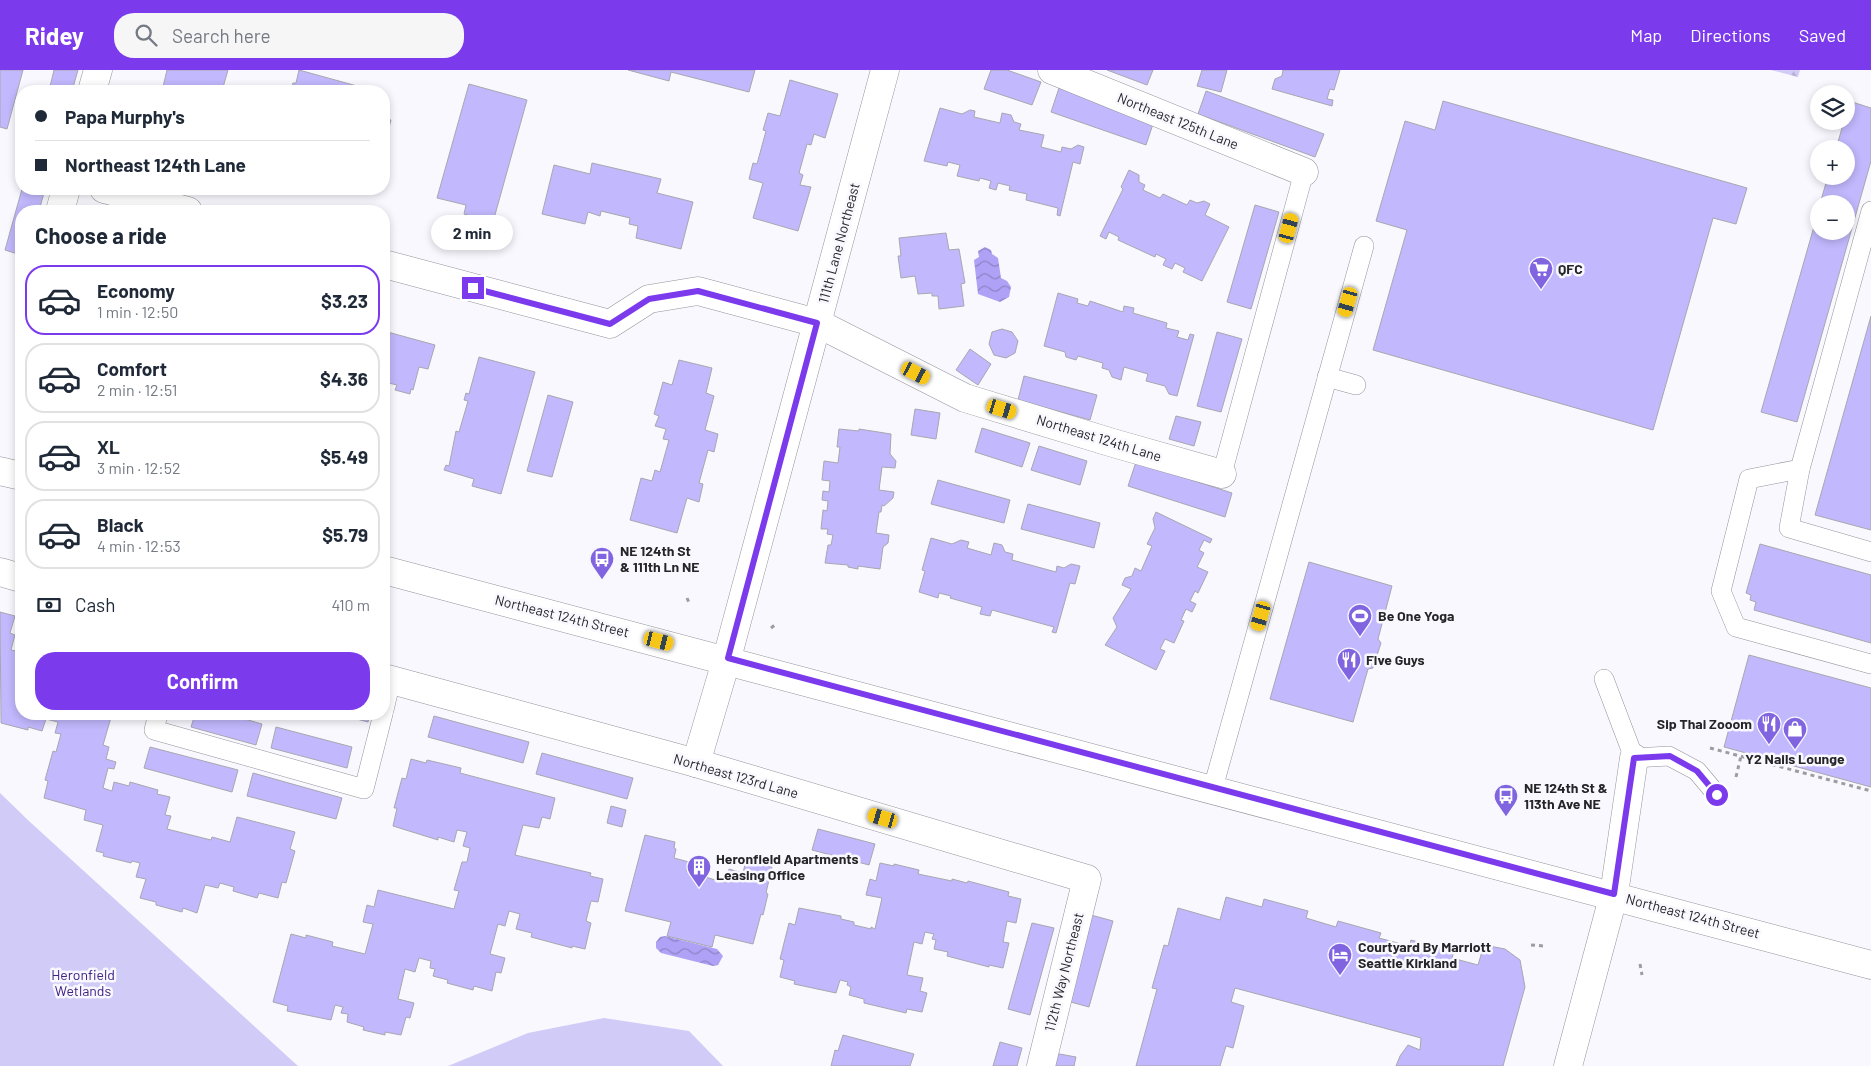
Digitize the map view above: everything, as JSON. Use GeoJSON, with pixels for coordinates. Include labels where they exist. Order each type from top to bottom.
{"type":"FeatureCollection","features":[{"type":"Feature","properties":{"kind":"street"},"geometry":{"type":"LineString","coordinates":[[94,85],[98,70]]}},
{"type":"Feature","properties":{"kind":"street","name":"111th Lane Northeast"},"geometry":{"type":"LineString","coordinates":[[696,764],[728,658],[885,70]]}},
{"type":"Feature","properties":{"kind":"street","name":"Northeast 125th Lane"},"geometry":{"type":"LineString","coordinates":[[1052,70],[1304,172]]}},
{"type":"Feature","properties":{"kind":"street"},"geometry":{"type":"LineString","coordinates":[[127,195],[165,205]]}},
{"type":"Feature","properties":{"kind":"street","name":"Northeast 124th Lane"},"geometry":{"type":"LineString","coordinates":[[390,266],[610,324],[649,299],[698,291],[817,323],[966,398],[1222,474]]}},
{"type":"Feature","properties":{"kind":"street"},"geometry":{"type":"LineString","coordinates":[[0,471],[15,475]]}},
{"type":"Feature","properties":{"kind":"street"},"geometry":{"type":"LineString","coordinates":[[0,572],[15,576]]}},
{"type":"Feature","properties":{"kind":"street","name":"Northeast 124th Street"},"geometry":{"type":"LineString","coordinates":[[390,572],[728,658],[1871,964]]}},
{"type":"Feature","properties":{"kind":"street","name":"Northeast 123rd Lane"},"geometry":{"type":"LineString","coordinates":[[390,679],[696,764],[1088,879]]}},
{"type":"Feature","properties":{"kind":"street"},"geometry":{"type":"LineString","coordinates":[[1568,1066],[1614,894],[1634,758]]}},
{"type":"Feature","properties":{"kind":"street","name":"112th Way Northeast"},"geometry":{"type":"LineString","coordinates":[[1041,1066],[1088,879]]}},
{"type":"Feature","properties":{"kind":"lane"},"geometry":{"type":"LineString","coordinates":[[1222,474],[1304,172]]}},
{"type":"Feature","properties":{"kind":"lane"},"geometry":{"type":"LineString","coordinates":[[1871,211],[1800,469],[1789,528],[1871,552]]}},
{"type":"Feature","properties":{"kind":"lane"},"geometry":{"type":"LineString","coordinates":[[1213,788],[1364,246]]}},
{"type":"Feature","properties":{"kind":"lane"},"geometry":{"type":"LineString","coordinates":[[1327,377],[1356,385]]}},
{"type":"Feature","properties":{"kind":"lane"},"geometry":{"type":"LineString","coordinates":[[1800,469],[1749,479],[1721,591],[1736,627],[1871,664]]}},
{"type":"Feature","properties":{"kind":"lane"},"geometry":{"type":"LineString","coordinates":[[1604,679],[1634,758],[1670,756],[1697,771],[1717,795]]}},
{"type":"Feature","properties":{"kind":"lane"},"geometry":{"type":"LineString","coordinates":[[156,720],[154,730],[364,788],[381,720]]}},
{"type":"Feature","properties":{"kind":"path"},"geometry":{"type":"LineString","coordinates":[[687,598],[690,605]]}},
{"type":"Feature","properties":{"kind":"path"},"geometry":{"type":"LineString","coordinates":[[771,628],[776,624]]}},
{"type":"Feature","properties":{"kind":"path"},"geometry":{"type":"LineString","coordinates":[[1702,746],[1871,791]]}},
{"type":"Feature","properties":{"kind":"path"},"geometry":{"type":"LineString","coordinates":[[1530,945],[1544,946]]}},
{"type":"Feature","properties":{"kind":"path"},"geometry":{"type":"LineString","coordinates":[[1640,964],[1642,975]]}},
{"type":"Feature","properties":{"kind":"green space"},"geometry":{"type":"Polygon","coordinates":[[[1771,70],[1800,70],[1798,77],[1771,70]]]}},
{"type":"Feature","properties":{"kind":"green space","name":"Heronfield Wetlands"},"geometry":{"type":"Polygon","coordinates":[[[0,793],[30,822],[298,1066],[0,1066],[0,793]]]}},
{"type":"Feature","properties":{"kind":"green space"},"geometry":{"type":"Polygon","coordinates":[[[604,1018],[689,1031],[723,1066],[448,1066],[528,1033],[604,1018]]]}},
{"type":"Feature","properties":{"kind":"water"},"geometry":{"type":"Polygon","coordinates":[[[985,247],[991,250],[992,254],[998,258],[1001,278],[1007,281],[1011,287],[1009,297],[1000,302],[978,294],[974,260],[979,257],[978,251],[985,247]]]}},
{"type":"Feature","properties":{"kind":"water"},"geometry":{"type":"Polygon","coordinates":[[[665,936],[717,949],[723,956],[718,965],[713,966],[661,953],[656,948],[656,942],[660,937],[665,936]]]}},
{"type":"Feature","properties":{"kind":"building"},"geometry":{"type":"Polygon","coordinates":[[[0,70],[23,70],[19,85],[15,85],[15,100],[7,129],[0,127],[0,70]]]}},
{"type":"Feature","properties":{"kind":"building"},"geometry":{"type":"Polygon","coordinates":[[[54,70],[78,70],[74,85],[50,85],[54,70]]]}},
{"type":"Feature","properties":{"kind":"building"},"geometry":{"type":"Polygon","coordinates":[[[167,70],[228,70],[224,85],[163,85],[167,70]]]}},
{"type":"Feature","properties":{"kind":"building"},"geometry":{"type":"Polygon","coordinates":[[[299,70],[353,85],[292,85],[296,83],[299,70]]]}},
{"type":"Feature","properties":{"kind":"building"},"geometry":{"type":"Polygon","coordinates":[[[628,70],[755,70],[749,92],[671,72],[669,81],[628,70]]]}},
{"type":"Feature","properties":{"kind":"building"},"geometry":{"type":"Polygon","coordinates":[[[991,70],[1007,70],[1041,82],[1032,105],[984,89],[991,70]]]}},
{"type":"Feature","properties":{"kind":"building"},"geometry":{"type":"Polygon","coordinates":[[[1107,70],[1153,70],[1147,85],[1107,70]]]}},
{"type":"Feature","properties":{"kind":"building"},"geometry":{"type":"Polygon","coordinates":[[[1202,70],[1227,70],[1221,92],[1197,86],[1202,70]]]}},
{"type":"Feature","properties":{"kind":"building"},"geometry":{"type":"Polygon","coordinates":[[[1283,70],[1340,70],[1334,90],[1330,89],[1327,99],[1333,100],[1332,106],[1272,89],[1275,79],[1282,76],[1283,70]]]}},
{"type":"Feature","properties":{"kind":"building"},"geometry":{"type":"Polygon","coordinates":[[[790,80],[838,94],[825,138],[814,134],[811,145],[807,144],[799,173],[803,175],[800,185],[811,187],[798,231],[753,218],[763,183],[749,179],[753,163],[757,164],[766,131],[763,130],[768,113],[780,116],[790,80]]]}},
{"type":"Feature","properties":{"kind":"building"},"geometry":{"type":"Polygon","coordinates":[[[469,84],[527,100],[493,222],[464,214],[466,205],[437,198],[469,84]]]}},
{"type":"Feature","properties":{"kind":"building"},"geometry":{"type":"Polygon","coordinates":[[[1059,88],[1154,121],[1146,145],[1051,112],[1059,88]]]}},
{"type":"Feature","properties":{"kind":"building"},"geometry":{"type":"Polygon","coordinates":[[[1206,91],[1324,134],[1315,157],[1198,114],[1206,91]]]}},
{"type":"Feature","properties":{"kind":"building","name":"QFC"},"geometry":{"type":"Polygon","coordinates":[[[1443,101],[1747,188],[1736,224],[1713,218],[1653,430],[1373,350],[1407,230],[1376,221],[1405,121],[1435,130],[1443,101]]]}},
{"type":"Feature","properties":{"kind":"building"},"geometry":{"type":"Polygon","coordinates":[[[1855,103],[1871,108],[1871,161],[1855,217],[1855,195],[1823,195],[1825,185],[1855,185],[1855,140],[1839,140],[1841,130],[1855,130],[1855,103]]]}},
{"type":"Feature","properties":{"kind":"building"},"geometry":{"type":"Polygon","coordinates":[[[940,108],[962,114],[970,110],[975,111],[974,117],[1000,123],[1002,113],[1011,115],[1014,122],[1021,124],[1019,130],[1044,135],[1041,147],[1061,152],[1062,147],[1071,149],[1078,145],[1084,147],[1080,164],[1073,162],[1060,216],[1057,215],[1058,208],[1026,200],[1027,194],[1009,190],[1010,186],[998,183],[996,190],[989,188],[991,181],[980,178],[979,181],[957,176],[960,165],[948,162],[947,166],[924,161],[940,108]]]}},
{"type":"Feature","properties":{"kind":"building"},"geometry":{"type":"Polygon","coordinates":[[[592,163],[661,179],[657,193],[693,202],[681,249],[636,238],[638,226],[629,224],[630,218],[601,211],[600,216],[588,212],[585,224],[542,214],[554,165],[590,174],[592,163]]]}},
{"type":"Feature","properties":{"kind":"building"},"geometry":{"type":"Polygon","coordinates":[[[1129,170],[1139,175],[1139,182],[1145,185],[1143,190],[1160,198],[1163,194],[1187,205],[1190,200],[1197,203],[1204,201],[1210,204],[1205,215],[1229,227],[1202,281],[1183,272],[1185,268],[1175,263],[1172,269],[1163,265],[1166,259],[1156,254],[1155,257],[1118,240],[1119,237],[1109,232],[1106,239],[1100,236],[1123,189],[1121,187],[1129,170]]]}},
{"type":"Feature","properties":{"kind":"building"},"geometry":{"type":"Polygon","coordinates":[[[20,195],[43,195],[41,205],[18,205],[20,195]]]}},
{"type":"Feature","properties":{"kind":"building"},"geometry":{"type":"Polygon","coordinates":[[[1255,205],[1279,212],[1251,309],[1227,302],[1255,205]]]}},
{"type":"Feature","properties":{"kind":"building"},"geometry":{"type":"Polygon","coordinates":[[[15,214],[15,253],[5,250],[15,214]]]}},
{"type":"Feature","properties":{"kind":"building"},"geometry":{"type":"Polygon","coordinates":[[[946,233],[949,250],[959,249],[965,283],[961,284],[964,306],[939,309],[938,296],[932,296],[932,293],[918,294],[915,276],[901,278],[898,256],[901,256],[899,238],[946,233]]]}},
{"type":"Feature","properties":{"kind":"building"},"geometry":{"type":"Polygon","coordinates":[[[1810,240],[1849,240],[1797,422],[1761,412],[1810,240]]]}},
{"type":"Feature","properties":{"kind":"building"},"geometry":{"type":"Polygon","coordinates":[[[1058,293],[1078,299],[1077,303],[1088,306],[1090,301],[1123,312],[1124,306],[1134,308],[1133,313],[1167,323],[1166,328],[1179,331],[1177,337],[1188,340],[1190,334],[1194,335],[1177,396],[1169,394],[1165,386],[1146,381],[1148,374],[1124,367],[1121,380],[1112,377],[1109,370],[1102,368],[1103,363],[1078,356],[1076,360],[1066,357],[1065,352],[1044,346],[1058,293]]]}},
{"type":"Feature","properties":{"kind":"building"},"geometry":{"type":"Polygon","coordinates":[[[1871,316],[1871,530],[1815,515],[1871,316]]]}},
{"type":"Feature","properties":{"kind":"building"},"geometry":{"type":"Polygon","coordinates":[[[1002,329],[1012,332],[1018,341],[1015,353],[1006,358],[994,355],[989,344],[992,332],[1002,329]]]}},
{"type":"Feature","properties":{"kind":"building"},"geometry":{"type":"Polygon","coordinates":[[[1217,332],[1242,339],[1221,412],[1197,406],[1217,332]]]}},
{"type":"Feature","properties":{"kind":"building"},"geometry":{"type":"Polygon","coordinates":[[[390,333],[435,345],[428,369],[419,367],[413,390],[411,389],[410,394],[395,390],[397,385],[390,383],[390,333]]]}},
{"type":"Feature","properties":{"kind":"building"},"geometry":{"type":"Polygon","coordinates":[[[970,349],[991,364],[978,385],[956,370],[970,349]]]}},
{"type":"Feature","properties":{"kind":"building"},"geometry":{"type":"Polygon","coordinates":[[[479,357],[535,372],[501,494],[472,486],[474,479],[444,470],[446,465],[449,466],[456,431],[459,432],[468,401],[464,400],[466,393],[469,394],[479,357]]]}},
{"type":"Feature","properties":{"kind":"building"},"geometry":{"type":"Polygon","coordinates":[[[679,360],[712,368],[706,393],[714,396],[705,430],[718,434],[714,452],[708,450],[699,483],[703,484],[699,502],[687,498],[677,533],[630,520],[641,478],[652,481],[655,470],[660,472],[669,440],[663,439],[666,429],[655,426],[659,416],[654,414],[663,382],[672,385],[679,360]]]}},
{"type":"Feature","properties":{"kind":"building"},"geometry":{"type":"Polygon","coordinates":[[[1024,376],[1097,395],[1090,420],[1018,400],[1024,376]]]}},
{"type":"Feature","properties":{"kind":"building"},"geometry":{"type":"Polygon","coordinates":[[[548,395],[573,402],[552,477],[527,471],[548,395]]]}},
{"type":"Feature","properties":{"kind":"building"},"geometry":{"type":"Polygon","coordinates":[[[915,409],[940,413],[936,439],[911,435],[915,409]]]}},
{"type":"Feature","properties":{"kind":"building"},"geometry":{"type":"Polygon","coordinates":[[[1176,416],[1201,422],[1194,446],[1169,439],[1176,416]]]}},
{"type":"Feature","properties":{"kind":"building"},"geometry":{"type":"Polygon","coordinates":[[[982,428],[1030,443],[1022,467],[975,452],[982,428]]]}},
{"type":"Feature","properties":{"kind":"building"},"geometry":{"type":"Polygon","coordinates":[[[839,429],[859,431],[859,429],[891,434],[890,454],[896,461],[895,468],[882,467],[879,490],[894,492],[893,498],[884,506],[882,505],[881,512],[879,512],[876,533],[889,535],[888,543],[883,547],[880,569],[858,566],[858,569],[848,567],[848,565],[825,563],[828,545],[831,545],[833,535],[827,534],[828,529],[821,529],[823,510],[827,511],[828,501],[822,500],[823,491],[829,492],[830,481],[822,480],[824,461],[838,463],[840,447],[837,447],[839,429]]]}},
{"type":"Feature","properties":{"kind":"building"},"geometry":{"type":"Polygon","coordinates":[[[1039,446],[1087,461],[1080,485],[1031,470],[1039,446]]]}},
{"type":"Feature","properties":{"kind":"building"},"geometry":{"type":"Polygon","coordinates":[[[1136,462],[1232,493],[1225,517],[1128,486],[1136,462]]]}},
{"type":"Feature","properties":{"kind":"building"},"geometry":{"type":"Polygon","coordinates":[[[938,480],[1010,500],[1004,523],[931,504],[938,480]]]}},
{"type":"Feature","properties":{"kind":"building"},"geometry":{"type":"Polygon","coordinates":[[[1028,504],[1100,523],[1094,548],[1021,529],[1028,504]]]}},
{"type":"Feature","properties":{"kind":"building"},"geometry":{"type":"Polygon","coordinates":[[[1156,512],[1212,539],[1210,543],[1204,540],[1199,550],[1204,553],[1197,567],[1208,572],[1198,593],[1195,591],[1190,601],[1196,604],[1192,612],[1186,609],[1181,620],[1184,621],[1174,643],[1165,639],[1160,649],[1165,651],[1156,670],[1105,645],[1117,627],[1113,618],[1131,589],[1122,585],[1125,578],[1132,576],[1135,568],[1141,571],[1152,546],[1147,544],[1155,528],[1153,519],[1156,512]]]}},
{"type":"Feature","properties":{"kind":"building"},"geometry":{"type":"Polygon","coordinates":[[[931,538],[952,544],[961,540],[969,542],[967,548],[991,555],[994,543],[1002,545],[1005,552],[1013,554],[1012,560],[1056,572],[1057,566],[1064,568],[1071,564],[1080,566],[1075,584],[1070,583],[1056,633],[1052,632],[1054,627],[992,610],[990,616],[980,614],[982,607],[950,598],[951,596],[939,593],[938,598],[919,592],[925,571],[922,570],[931,538]]]}},
{"type":"Feature","properties":{"kind":"building"},"geometry":{"type":"Polygon","coordinates":[[[1760,544],[1871,575],[1871,643],[1754,610],[1756,602],[1750,600],[1751,595],[1746,593],[1760,544]]]}},
{"type":"Feature","properties":{"kind":"building"},"geometry":{"type":"Polygon","coordinates":[[[1309,562],[1392,586],[1378,639],[1381,643],[1373,668],[1368,669],[1353,722],[1270,699],[1309,562]]]}},
{"type":"Feature","properties":{"kind":"building"},"geometry":{"type":"Polygon","coordinates":[[[0,612],[15,616],[10,633],[15,635],[11,650],[15,651],[15,720],[46,720],[42,731],[28,727],[28,730],[1,723],[0,612]]]}},
{"type":"Feature","properties":{"kind":"building"},"geometry":{"type":"Polygon","coordinates":[[[1749,655],[1871,688],[1871,787],[1724,747],[1749,655]]]}},
{"type":"Feature","properties":{"kind":"building"},"geometry":{"type":"Polygon","coordinates":[[[434,716],[529,742],[523,763],[428,737],[434,716]]]}},
{"type":"Feature","properties":{"kind":"building"},"geometry":{"type":"Polygon","coordinates":[[[50,720],[110,720],[103,745],[109,747],[106,759],[116,762],[114,769],[108,768],[103,788],[112,791],[114,782],[129,786],[130,782],[158,790],[157,794],[170,797],[165,815],[171,816],[167,829],[211,840],[212,837],[230,842],[237,817],[295,832],[290,849],[295,851],[286,883],[282,882],[278,898],[259,893],[257,898],[233,891],[234,887],[220,883],[218,888],[205,885],[197,913],[183,908],[182,912],[156,905],[156,902],[140,898],[146,879],[136,877],[140,863],[132,861],[131,863],[103,856],[104,853],[96,851],[103,825],[84,820],[86,810],[44,798],[48,781],[45,780],[53,751],[56,752],[61,734],[55,733],[58,722],[50,720]]]}},
{"type":"Feature","properties":{"kind":"building"},"geometry":{"type":"Polygon","coordinates":[[[193,720],[248,720],[262,724],[256,745],[191,727],[193,720]]]}},
{"type":"Feature","properties":{"kind":"building"},"geometry":{"type":"Polygon","coordinates":[[[276,727],[352,747],[347,768],[271,748],[276,727]]]}},
{"type":"Feature","properties":{"kind":"building"},"geometry":{"type":"Polygon","coordinates":[[[150,747],[238,770],[232,792],[144,768],[150,747]]]}},
{"type":"Feature","properties":{"kind":"building"},"geometry":{"type":"Polygon","coordinates":[[[542,753],[633,778],[627,799],[536,774],[542,753]]]}},
{"type":"Feature","properties":{"kind":"building"},"geometry":{"type":"Polygon","coordinates":[[[411,759],[426,763],[427,760],[461,768],[460,773],[555,798],[550,819],[542,817],[539,828],[523,825],[515,855],[591,873],[590,876],[603,879],[598,902],[591,901],[586,921],[591,923],[585,949],[572,946],[572,948],[531,937],[532,933],[516,929],[520,914],[509,911],[505,926],[498,924],[490,954],[505,958],[501,973],[496,972],[492,991],[474,986],[473,990],[447,983],[448,980],[433,976],[435,969],[430,968],[431,961],[419,958],[415,972],[405,969],[398,999],[414,1003],[410,1018],[406,1017],[401,1035],[385,1032],[385,1035],[363,1030],[364,1027],[347,1022],[348,1014],[341,1013],[343,1007],[335,1005],[331,1020],[287,1011],[288,1006],[273,1002],[291,934],[306,938],[306,935],[333,942],[332,946],[365,954],[373,924],[363,922],[367,905],[374,907],[378,890],[454,909],[459,891],[454,890],[462,862],[467,862],[470,848],[463,846],[467,832],[457,830],[454,842],[438,837],[438,840],[393,826],[397,808],[394,808],[402,778],[406,779],[411,759]]]}},
{"type":"Feature","properties":{"kind":"building"},"geometry":{"type":"Polygon","coordinates":[[[253,773],[342,798],[336,819],[247,796],[253,773]]]}},
{"type":"Feature","properties":{"kind":"building"},"geometry":{"type":"Polygon","coordinates":[[[611,806],[626,810],[622,827],[607,823],[611,806]]]}},
{"type":"Feature","properties":{"kind":"building"},"geometry":{"type":"Polygon","coordinates":[[[818,829],[875,844],[869,865],[812,850],[818,829]]]}},
{"type":"Feature","properties":{"kind":"building","name":"Heronfield Apartments Leasing Office"},"geometry":{"type":"Polygon","coordinates":[[[645,835],[675,842],[674,858],[689,862],[686,871],[725,883],[729,869],[743,873],[746,860],[772,867],[763,915],[761,914],[753,944],[715,935],[712,947],[667,936],[671,922],[625,911],[645,835]]]}},
{"type":"Feature","properties":{"kind":"building"},"geometry":{"type":"Polygon","coordinates":[[[880,863],[919,870],[918,874],[952,881],[952,879],[967,883],[968,881],[1009,892],[1008,896],[1021,899],[1016,923],[1007,921],[1003,942],[1009,943],[1003,968],[989,965],[989,967],[947,956],[948,952],[934,949],[936,940],[932,939],[934,934],[925,932],[922,944],[914,942],[907,975],[923,978],[920,991],[927,993],[922,1012],[907,1009],[906,1013],[864,1003],[864,999],[849,995],[851,987],[847,985],[848,982],[840,980],[836,993],[794,984],[795,981],[780,977],[784,960],[780,959],[789,923],[795,925],[799,908],[841,916],[841,919],[854,922],[854,925],[875,929],[882,898],[866,895],[870,879],[876,881],[880,863]]]}},
{"type":"Feature","properties":{"kind":"building","name":"Courtyard By Marriott Seattle Kirkland"},"geometry":{"type":"Polygon","coordinates":[[[1226,897],[1262,907],[1264,899],[1308,911],[1306,918],[1336,927],[1338,921],[1381,933],[1379,938],[1409,946],[1411,940],[1454,952],[1452,958],[1478,965],[1484,945],[1505,949],[1520,960],[1525,987],[1503,1066],[1396,1066],[1408,1045],[1420,1050],[1421,1038],[1235,988],[1231,1002],[1244,1006],[1233,1048],[1226,1046],[1220,1066],[1136,1066],[1157,989],[1152,988],[1164,945],[1168,946],[1178,908],[1220,920],[1226,897]]]}},
{"type":"Feature","properties":{"kind":"building"},"geometry":{"type":"Polygon","coordinates":[[[1091,915],[1113,921],[1089,1007],[1067,1001],[1091,915]]]}},
{"type":"Feature","properties":{"kind":"building"},"geometry":{"type":"Polygon","coordinates":[[[1032,923],[1054,928],[1030,1015],[1008,1009],[1032,923]]]}},
{"type":"Feature","properties":{"kind":"building"},"geometry":{"type":"Polygon","coordinates":[[[843,1035],[914,1054],[910,1066],[831,1066],[835,1050],[838,1051],[843,1035]]]}},
{"type":"Feature","properties":{"kind":"building"},"geometry":{"type":"Polygon","coordinates":[[[1000,1042],[1022,1048],[1017,1066],[993,1066],[1000,1042]]]}},
{"type":"Feature","properties":{"kind":"building"},"geometry":{"type":"Polygon","coordinates":[[[1054,1053],[1076,1057],[1074,1066],[1051,1066],[1054,1053]]]}},
{"type":"Feature","properties":{"kind":"place","name":"QFC"},"geometry":{"type":"Point","coordinates":[1541,290]}},
{"type":"Feature","properties":{"kind":"place","name":"NE 124th St & 111th Ln NE"},"geometry":{"type":"Point","coordinates":[602,580]}},
{"type":"Feature","properties":{"kind":"place","name":"Be One Yoga"},"geometry":{"type":"Point","coordinates":[1360,637]}},
{"type":"Feature","properties":{"kind":"place","name":"Five Guys"},"geometry":{"type":"Point","coordinates":[1349,681]}},
{"type":"Feature","properties":{"kind":"place","name":"Sip Thai Zooom"},"geometry":{"type":"Point","coordinates":[1769,745]}},
{"type":"Feature","properties":{"kind":"place","name":"Y2 Nails Lounge"},"geometry":{"type":"Point","coordinates":[1795,750]}},
{"type":"Feature","properties":{"kind":"place","name":"NE 124th St & 113th Ave NE"},"geometry":{"type":"Point","coordinates":[1506,817]}},
{"type":"Feature","properties":{"kind":"place","name":"Heronfield Apartments Leasing Office"},"geometry":{"type":"Point","coordinates":[699,888]}},
{"type":"Feature","properties":{"kind":"place","name":"Courtyard By Marriott Seattle Kirkland"},"geometry":{"type":"Point","coordinates":[1340,976]}},
{"type":"Feature","properties":{"kind":"route"},"geometry":{"type":"LineString","coordinates":[[473,288],[610,324],[649,299],[698,291],[817,323],[728,658],[1614,894],[1634,758],[1670,756],[1697,771],[1717,795]]}}]}
